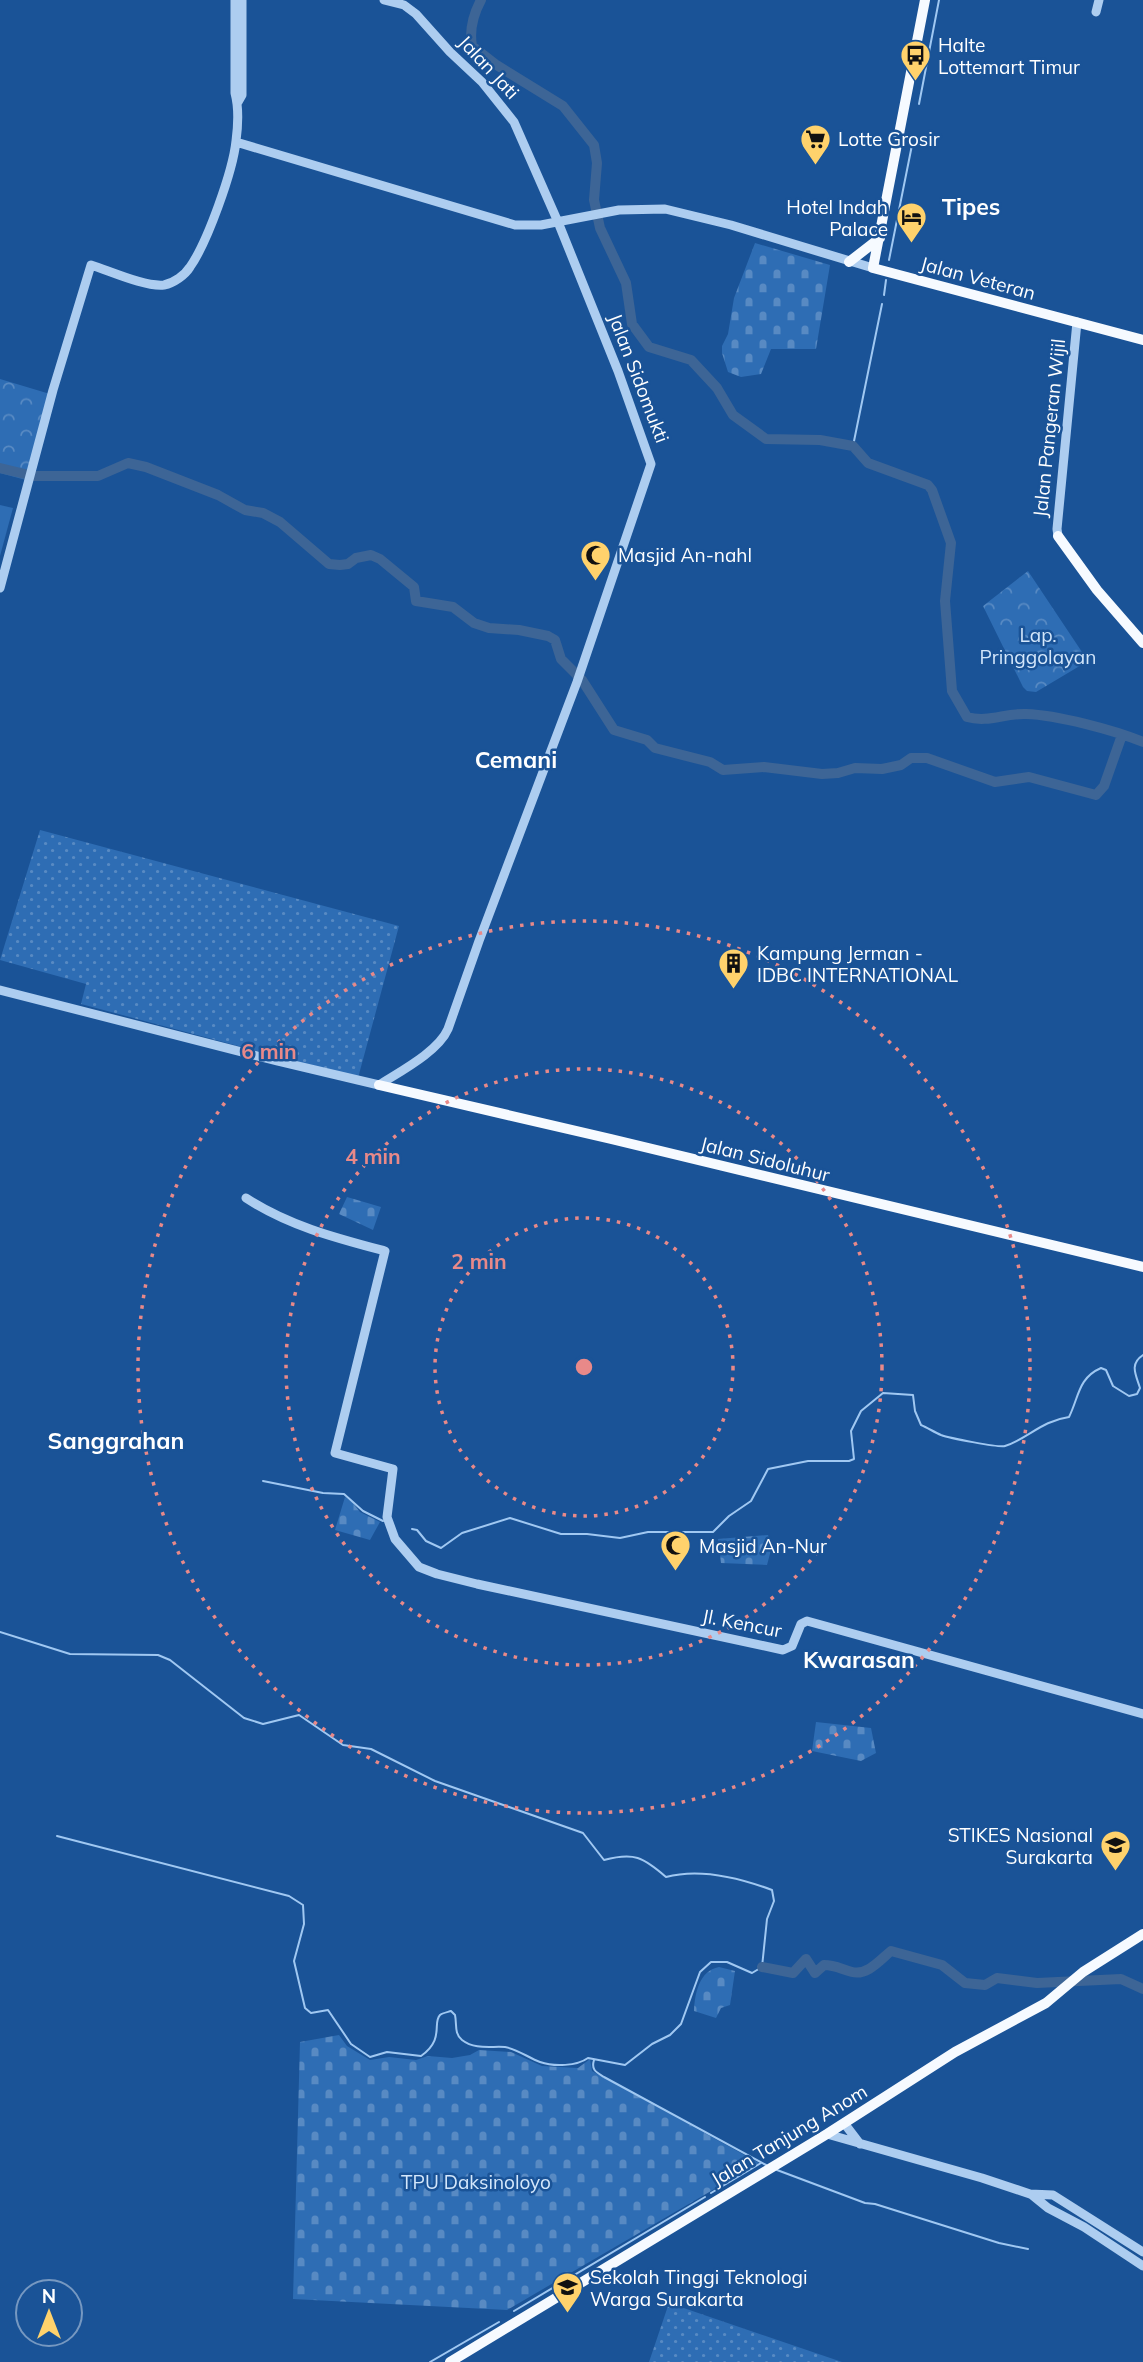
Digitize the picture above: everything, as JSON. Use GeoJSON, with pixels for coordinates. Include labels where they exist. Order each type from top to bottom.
{"type":"FeatureCollection","features":[{"type":"Feature","properties":{"kind":"main road"},"geometry":{"type":"LineString","coordinates":[[873,268],[925,0]]}},
{"type":"Feature","properties":{"kind":"main road"},"geometry":{"type":"LineString","coordinates":[[849,262],[880,238]]}},
{"type":"Feature","properties":{"kind":"main road","name":"Jalan Veteran"},"geometry":{"type":"LineString","coordinates":[[873,268],[1143,340]]}},
{"type":"Feature","properties":{"kind":"main road"},"geometry":{"type":"LineString","coordinates":[[1058,536],[1097,590],[1143,643]]}},
{"type":"Feature","properties":{"kind":"main road","name":"Jalan Sidoluhur"},"geometry":{"type":"LineString","coordinates":[[379,1085],[1143,1267]]}},
{"type":"Feature","properties":{"kind":"main road","name":"Jalan Tanjung Anom"},"geometry":{"type":"LineString","coordinates":[[450,2362],[827,2134],[956,2052],[1046,2003],[1070,1982],[1143,1934]]}},
{"type":"Feature","properties":{"kind":"street"},"geometry":{"type":"LineString","coordinates":[[235,0],[239,13]]}},
{"type":"Feature","properties":{"kind":"street"},"geometry":{"type":"LineString","coordinates":[[0,588],[53,390],[91,265],[140,281],[163,285],[184,274],[200,251],[225,186],[236,142],[238,102],[235,93],[242,0]]}},
{"type":"Feature","properties":{"kind":"street","name":"Jalan Jati"},"geometry":{"type":"LineString","coordinates":[[384,0],[404,5],[416,14],[504,107],[518,129],[558,222]]}},
{"type":"Feature","properties":{"kind":"street"},"geometry":{"type":"LineString","coordinates":[[1096,12],[1098,0]]}},
{"type":"Feature","properties":{"kind":"street","name":"Jalan Veteran"},"geometry":{"type":"LineString","coordinates":[[236,142],[515,225],[527,227],[613,211],[676,211],[873,268]]}},
{"type":"Feature","properties":{"kind":"street","name":"Jalan Sidomukti"},"geometry":{"type":"LineString","coordinates":[[379,1085],[446,1035],[577,682],[651,464],[618,370],[558,222]]}},
{"type":"Feature","properties":{"kind":"street","name":"Jalan Pangeran Wijil"},"geometry":{"type":"LineString","coordinates":[[1058,536],[1056,530],[1077,322]]}},
{"type":"Feature","properties":{"kind":"street"},"geometry":{"type":"LineString","coordinates":[[0,990],[289,1065],[379,1085]]}},
{"type":"Feature","properties":{"kind":"street","name":"Jl. Kencur"},"geometry":{"type":"LineString","coordinates":[[246,1198],[293,1224],[385,1251],[335,1453],[393,1469],[388,1525],[395,1539],[417,1565],[432,1572],[607,1613],[783,1650],[791,1648],[801,1624],[807,1621],[1143,1714]]}},
{"type":"Feature","properties":{"kind":"street"},"geometry":{"type":"LineString","coordinates":[[844,2123],[861,2145]]}},
{"type":"Feature","properties":{"kind":"street"},"geometry":{"type":"LineString","coordinates":[[827,2134],[1030,2194],[1054,2195],[1143,2252]]}},
{"type":"Feature","properties":{"kind":"street"},"geometry":{"type":"LineString","coordinates":[[1030,2194],[1048,2208],[1084,2227],[1143,2266]]}},
{"type":"Feature","properties":{"kind":"street"},"geometry":{"type":"LineString","coordinates":[[1048,2208],[1054,2195]]}},
{"type":"Feature","properties":{"kind":"green space"},"geometry":{"type":"Polygon","coordinates":[[[755,243],[830,265],[816,349],[771,349],[761,374],[741,377],[728,372],[722,346],[728,334],[734,298],[755,243]]]}},
{"type":"Feature","properties":{"kind":"green space"},"geometry":{"type":"Polygon","coordinates":[[[0,379],[50,394],[26,480],[0,473],[0,379]]]}},
{"type":"Feature","properties":{"kind":"green space"},"geometry":{"type":"Polygon","coordinates":[[[0,505],[13,508],[0,556],[0,505]]]}},
{"type":"Feature","properties":{"kind":"green space","name":"Lap. Pringgolayan"},"geometry":{"type":"Polygon","coordinates":[[[1028,571],[1088,661],[1036,692],[1027,691],[1023,687],[983,606],[1028,571]]]}},
{"type":"Feature","properties":{"kind":"green space"},"geometry":{"type":"Polygon","coordinates":[[[40,830],[399,926],[358,1078],[81,1004],[86,984],[0,960],[40,830]]]}},
{"type":"Feature","properties":{"kind":"green space"},"geometry":{"type":"Polygon","coordinates":[[[347,1197],[381,1207],[373,1230],[339,1214],[347,1197]]]}},
{"type":"Feature","properties":{"kind":"green space"},"geometry":{"type":"Polygon","coordinates":[[[345,1497],[360,1512],[380,1522],[370,1540],[335,1530],[345,1497]]]}},
{"type":"Feature","properties":{"kind":"green space"},"geometry":{"type":"Polygon","coordinates":[[[768,1535],[772,1546],[767,1565],[721,1563],[718,1539],[768,1535]]]}},
{"type":"Feature","properties":{"kind":"green space"},"geometry":{"type":"Polygon","coordinates":[[[816,1722],[871,1728],[876,1753],[861,1761],[812,1751],[816,1722]]]}},
{"type":"Feature","properties":{"kind":"green space"},"geometry":{"type":"Polygon","coordinates":[[[719,1967],[735,1971],[730,2005],[721,2008],[716,2018],[694,2011],[699,1984],[707,1973],[719,1967]]]}},
{"type":"Feature","properties":{"kind":"green space","name":"TPU Daksinoloyo"},"geometry":{"type":"Polygon","coordinates":[[[339,2035],[347,2046],[370,2060],[389,2057],[416,2060],[428,2056],[452,2058],[470,2055],[479,2050],[511,2052],[542,2066],[578,2068],[590,2059],[592,2071],[759,2163],[507,2310],[293,2299],[300,2042],[339,2035]]]}},
{"type":"Feature","properties":{"kind":"green space"},"geometry":{"type":"Polygon","coordinates":[[[669,2303],[842,2362],[649,2362],[669,2303]]]}},
{"type":"Feature","properties":{"kind":"waterway"},"geometry":{"type":"LineString","coordinates":[[481,0],[472,22],[472,46],[495,64],[563,106],[594,145],[597,163],[594,200],[600,228],[626,283],[632,324],[649,347],[691,360],[717,388],[733,415],[766,439],[820,440],[853,446],[868,463],[928,485],[932,490],[951,543],[945,601],[952,691],[967,717],[982,719],[1018,714],[1039,715],[1085,724],[1143,742]]}},
{"type":"Feature","properties":{"kind":"waterway"},"geometry":{"type":"LineString","coordinates":[[919,104],[939,0]]}},
{"type":"Feature","properties":{"kind":"waterway"},"geometry":{"type":"LineString","coordinates":[[889,260],[912,145]]}},
{"type":"Feature","properties":{"kind":"waterway"},"geometry":{"type":"LineString","coordinates":[[884,295],[886,280]]}},
{"type":"Feature","properties":{"kind":"waterway"},"geometry":{"type":"LineString","coordinates":[[853,446],[882,304]]}},
{"type":"Feature","properties":{"kind":"waterway"},"geometry":{"type":"LineString","coordinates":[[34,476],[98,476],[128,463],[146,467],[218,495],[245,510],[263,513],[280,522],[329,564],[348,564],[356,558],[371,555],[380,559],[414,587],[416,601],[453,607],[474,623],[489,628],[519,630],[555,640],[561,659],[582,680],[614,730],[647,740],[655,748],[710,762],[723,770],[764,767],[822,774],[855,768],[882,769],[901,765],[911,758],[927,758],[995,782],[1029,777],[1096,795],[1104,786],[1122,735]]}},
{"type":"Feature","properties":{"kind":"waterway"},"geometry":{"type":"LineString","coordinates":[[0,468],[29,475]]}},
{"type":"Feature","properties":{"kind":"waterway"},"geometry":{"type":"LineString","coordinates":[[412,1529],[417,1530],[426,1541],[441,1548],[462,1533],[510,1518],[561,1534],[620,1538],[648,1532],[713,1532],[729,1516],[751,1501],[768,1469],[808,1461],[854,1459],[851,1431],[861,1411],[883,1393],[913,1395],[915,1411],[921,1425],[941,1435],[1005,1446],[1051,1422],[1069,1417],[1083,1383],[1101,1368],[1106,1370],[1113,1386],[1129,1396],[1137,1394],[1140,1388],[1135,1366],[1143,1355]]}},
{"type":"Feature","properties":{"kind":"waterway"},"geometry":{"type":"LineString","coordinates":[[263,1481],[323,1493],[344,1494],[363,1511],[383,1521]]}},
{"type":"Feature","properties":{"kind":"waterway"},"geometry":{"type":"LineString","coordinates":[[0,1632],[70,1654],[158,1655],[170,1660],[244,1718],[263,1724],[299,1715],[343,1745],[371,1749],[435,1781],[583,1833],[604,1860],[623,1856],[638,1858],[666,1877],[706,1874],[733,1878],[772,1890],[774,1901],[767,1919],[762,1967],[752,1973],[727,1962],[711,1962],[700,1972],[681,2024],[670,2035],[652,2044],[625,2065],[588,2058],[572,2064],[552,2065],[509,2048],[472,2045],[459,2038],[455,2015],[451,2011],[440,2015],[433,2044],[421,2056],[387,2052],[370,2057],[351,2044],[328,2010],[311,2013],[305,2008],[294,1961],[304,1924],[303,1905],[289,1896],[57,1836]]}},
{"type":"Feature","properties":{"kind":"waterway"},"geometry":{"type":"LineString","coordinates":[[762,1967],[793,1973],[806,1959],[815,1973],[824,1965],[858,1973],[873,1966],[891,1951],[942,1965],[965,1983],[985,1985],[997,1978],[1037,1983],[1121,1979],[1143,1989]]}},
{"type":"Feature","properties":{"kind":"waterway"},"geometry":{"type":"LineString","coordinates":[[594,2060],[594,2068],[604,2077],[766,2165]]}},
{"type":"Feature","properties":{"kind":"waterway"},"geometry":{"type":"LineString","coordinates":[[711,2193],[761,2163]]}},
{"type":"Feature","properties":{"kind":"waterway"},"geometry":{"type":"LineString","coordinates":[[777,2170],[865,2203],[999,2243],[1028,2249]]}},
{"type":"Feature","properties":{"kind":"waterway"},"geometry":{"type":"LineString","coordinates":[[514,2311],[705,2197]]}},
{"type":"Feature","properties":{"kind":"waterway"},"geometry":{"type":"LineString","coordinates":[[430,2362],[499,2322]]}},
{"type":"Feature","properties":{"kind":"place","name":"Halte Lottemart Timur"},"geometry":{"type":"Point","coordinates":[915,83]}},
{"type":"Feature","properties":{"kind":"place","name":"Lotte Grosir"},"geometry":{"type":"Point","coordinates":[815,166]}},
{"type":"Feature","properties":{"kind":"place","name":"Hotel Indah Palace"},"geometry":{"type":"Point","coordinates":[911,245]}},
{"type":"Feature","properties":{"kind":"place","name":"Masjid An-nahl"},"geometry":{"type":"Point","coordinates":[595,582]}},
{"type":"Feature","properties":{"kind":"place","name":"Kampung Jerman - IDBC INTERNATIONAL"},"geometry":{"type":"Point","coordinates":[734,991]}},
{"type":"Feature","properties":{"kind":"place","name":"Masjid An-Nur"},"geometry":{"type":"Point","coordinates":[676,1573]}},
{"type":"Feature","properties":{"kind":"place","name":"STIKES Nasional Surakarta"},"geometry":{"type":"Point","coordinates":[1116,1873]}},
{"type":"Feature","properties":{"kind":"place","name":"Sekolah Tinggi Teknologi Warga Surakarta"},"geometry":{"type":"Point","coordinates":[567,2315]}},
{"type":"Feature","properties":{"kind":"district","name":"Tipes"},"geometry":{"type":"Point","coordinates":[971,206]}},
{"type":"Feature","properties":{"kind":"district","name":"Cemani"},"geometry":{"type":"Point","coordinates":[516,759]}},
{"type":"Feature","properties":{"kind":"district","name":"Sanggrahan"},"geometry":{"type":"Point","coordinates":[116,1440]}},
{"type":"Feature","properties":{"kind":"district","name":"Kwarasan"},"geometry":{"type":"Point","coordinates":[859,1659]}}]}
